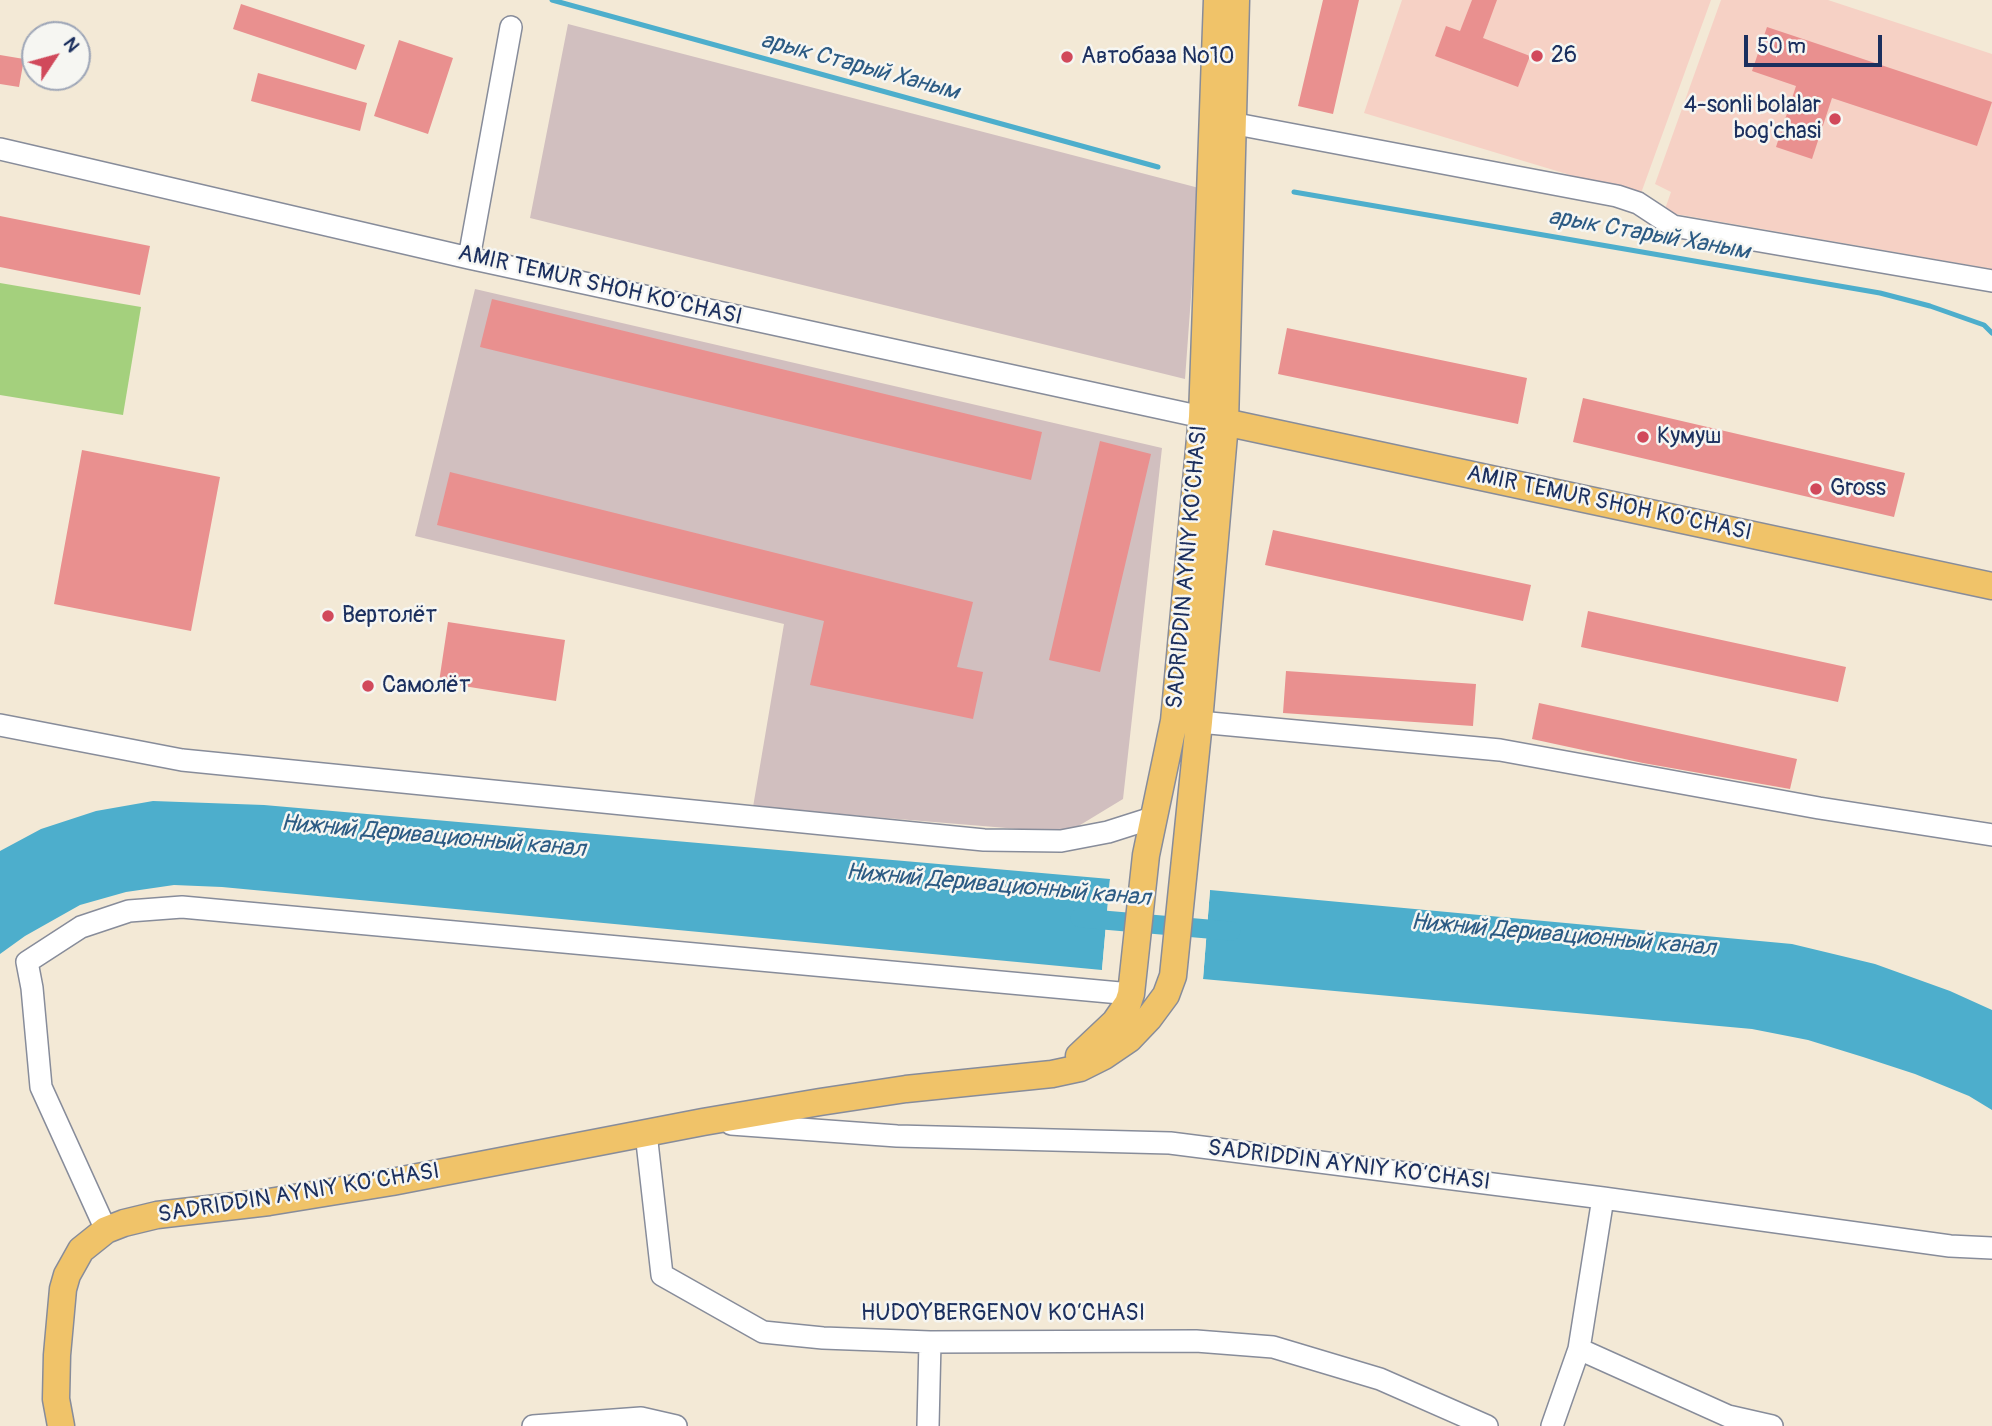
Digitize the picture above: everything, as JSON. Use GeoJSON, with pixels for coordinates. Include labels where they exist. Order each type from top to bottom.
{"type":"FeatureCollection","features":[{"type":"Feature","properties":{"kind":"main road","name":"SADRIDDIN AYNIY KO‘CHASI"},"geometry":{"type":"LineString","coordinates":[[1029,1076],[1050,1072],[1086,1051],[1115,1022],[1128,1003],[1133,983],[1146,855],[1174,721],[1214,420],[1216,0]]}},
{"type":"Feature","properties":{"kind":"main road","name":"SADRIDDIN AYNIY KO‘CHASI"},"geometry":{"type":"LineString","coordinates":[[61,1426],[55,1388],[63,1289],[67,1275],[81,1250],[106,1230],[124,1223],[157,1215],[269,1202],[392,1182],[703,1122],[906,1089],[1080,1068],[1120,1045],[1143,1026],[1161,1003],[1173,976],[1199,722],[1236,0]]}},
{"type":"Feature","properties":{"kind":"main road","name":"AMIR TEMUR SHOH KO‘CHASI"},"geometry":{"type":"LineString","coordinates":[[1214,420],[1992,586]]}},
{"type":"Feature","properties":{"kind":"street"},"geometry":{"type":"LineString","coordinates":[[469,258],[511,27]]}},
{"type":"Feature","properties":{"kind":"street"},"geometry":{"type":"LineString","coordinates":[[1231,123],[1617,196],[1638,203],[1673,226],[1992,281]]}},
{"type":"Feature","properties":{"kind":"street","name":"AMIR TEMUR SHOH KO‘CHASI"},"geometry":{"type":"LineString","coordinates":[[0,149],[469,258],[1214,420]]}},
{"type":"Feature","properties":{"kind":"street"},"geometry":{"type":"LineString","coordinates":[[1199,722],[1500,750],[1819,808],[1992,835]]}},
{"type":"Feature","properties":{"kind":"street"},"geometry":{"type":"LineString","coordinates":[[0,725],[182,760],[984,840],[1061,841],[1108,832],[1152,818]]}},
{"type":"Feature","properties":{"kind":"street"},"geometry":{"type":"LineString","coordinates":[[106,1230],[41,1087],[27,962],[81,927],[129,911],[182,907],[1133,983]]}},
{"type":"Feature","properties":{"kind":"street","name":"SADRIDDIN AYNIY KO‘CHASI"},"geometry":{"type":"LineString","coordinates":[[703,1122],[897,1136],[1170,1143],[1603,1198],[1950,1247],[1992,1248]]}},
{"type":"Feature","properties":{"kind":"street","name":"HUDOYBERGENOV KO‘CHASI"},"geometry":{"type":"LineString","coordinates":[[646,1133],[662,1275],[763,1332],[823,1338],[930,1342],[1196,1341],[1273,1347],[1380,1379],[1487,1426]]}},
{"type":"Feature","properties":{"kind":"street"},"geometry":{"type":"LineString","coordinates":[[1552,1426],[1579,1349],[1603,1198]]}},
{"type":"Feature","properties":{"kind":"street"},"geometry":{"type":"LineString","coordinates":[[928,1426],[930,1342]]}},
{"type":"Feature","properties":{"kind":"street"},"geometry":{"type":"LineString","coordinates":[[1579,1349],[1728,1416],[1772,1426]]}},
{"type":"Feature","properties":{"kind":"street"},"geometry":{"type":"LineString","coordinates":[[533,1426],[641,1418],[676,1426]]}},
{"type":"Feature","properties":{"kind":"shaded area","name":"26"},"geometry":{"type":"Polygon","coordinates":[[[1402,0],[1711,0],[1640,196],[1364,113],[1402,0]]]}},
{"type":"Feature","properties":{"kind":"shaded area","name":"4-sonli bolalar bog'chasi"},"geometry":{"type":"Polygon","coordinates":[[[1721,0],[1828,0],[1992,54],[1992,269],[1664,212],[1671,192],[1655,184],[1721,0]]]}},
{"type":"Feature","properties":{"kind":"shaded area"},"geometry":{"type":"Polygon","coordinates":[[[568,24],[1199,188],[1185,379],[530,218],[568,24]]]}},
{"type":"Feature","properties":{"kind":"shaded area"},"geometry":{"type":"Polygon","coordinates":[[[475,289],[1162,448],[1123,799],[1067,833],[753,807],[784,624],[415,536],[475,289]]]}},
{"type":"Feature","properties":{"kind":"green space"},"geometry":{"type":"Polygon","coordinates":[[[0,283],[141,307],[123,415],[0,395],[0,283]]]}},
{"type":"Feature","properties":{"kind":"water"},"geometry":{"type":"Polygon","coordinates":[[[153,801],[264,805],[1110,879],[1102,970],[222,887],[174,885],[126,892],[80,905],[25,936],[0,954],[0,851],[41,829],[96,811],[153,801]]]}},
{"type":"Feature","properties":{"kind":"water"},"geometry":{"type":"Polygon","coordinates":[[[1210,890],[1792,944],[1875,964],[1950,991],[1992,1010],[1992,1110],[1969,1096],[1915,1074],[1808,1040],[1752,1029],[1203,979],[1210,890]]]}},
{"type":"Feature","properties":{"kind":"pier"},"geometry":{"type":"Polygon","coordinates":[[[1110,879],[1114,880],[1105,970],[1102,970],[1110,879]]]}},
{"type":"Feature","properties":{"kind":"pier"},"geometry":{"type":"Polygon","coordinates":[[[1207,890],[1210,890],[1203,979],[1199,979],[1207,890]]]}},
{"type":"Feature","properties":{"kind":"building"},"geometry":{"type":"Polygon","coordinates":[[[1323,0],[1359,0],[1333,114],[1298,106],[1323,0]]]}},
{"type":"Feature","properties":{"kind":"building"},"geometry":{"type":"Polygon","coordinates":[[[1472,0],[1497,0],[1483,38],[1530,56],[1518,87],[1435,56],[1446,26],[1460,31],[1472,0]]]}},
{"type":"Feature","properties":{"kind":"building"},"geometry":{"type":"Polygon","coordinates":[[[241,4],[365,45],[356,70],[233,29],[241,4]]]}},
{"type":"Feature","properties":{"kind":"building"},"geometry":{"type":"Polygon","coordinates":[[[1767,27],[1992,102],[1977,146],[1832,98],[1812,159],[1776,147],[1796,86],[1752,71],[1767,27]]]}},
{"type":"Feature","properties":{"kind":"building"},"geometry":{"type":"Polygon","coordinates":[[[399,40],[453,58],[428,134],[374,116],[399,40]]]}},
{"type":"Feature","properties":{"kind":"building"},"geometry":{"type":"Polygon","coordinates":[[[0,55],[21,58],[19,87],[0,84],[0,55]]]}},
{"type":"Feature","properties":{"kind":"building"},"geometry":{"type":"Polygon","coordinates":[[[258,73],[367,103],[360,131],[251,101],[258,73]]]}},
{"type":"Feature","properties":{"kind":"building"},"geometry":{"type":"Polygon","coordinates":[[[0,216],[150,246],[140,295],[0,267],[0,216]]]}},
{"type":"Feature","properties":{"kind":"building"},"geometry":{"type":"Polygon","coordinates":[[[492,299],[1042,432],[1031,480],[480,347],[492,299]]]}},
{"type":"Feature","properties":{"kind":"building"},"geometry":{"type":"Polygon","coordinates":[[[1287,328],[1527,378],[1518,424],[1278,374],[1287,328]]]}},
{"type":"Feature","properties":{"kind":"building"},"geometry":{"type":"Polygon","coordinates":[[[1583,398],[1905,473],[1894,517],[1573,442],[1583,398]]]}},
{"type":"Feature","properties":{"kind":"building"},"geometry":{"type":"Polygon","coordinates":[[[1100,441],[1151,454],[1100,672],[1049,660],[1100,441]]]}},
{"type":"Feature","properties":{"kind":"building"},"geometry":{"type":"Polygon","coordinates":[[[82,450],[220,477],[191,631],[54,604],[82,450]]]}},
{"type":"Feature","properties":{"kind":"building"},"geometry":{"type":"Polygon","coordinates":[[[450,472],[973,602],[957,667],[983,672],[973,719],[810,685],[824,621],[437,525],[450,472]]]}},
{"type":"Feature","properties":{"kind":"building"},"geometry":{"type":"Polygon","coordinates":[[[1273,530],[1531,585],[1523,621],[1265,565],[1273,530]]]}},
{"type":"Feature","properties":{"kind":"building"},"geometry":{"type":"Polygon","coordinates":[[[1588,611],[1846,667],[1838,702],[1581,647],[1588,611]]]}},
{"type":"Feature","properties":{"kind":"building"},"geometry":{"type":"Polygon","coordinates":[[[448,622],[565,640],[556,701],[439,682],[448,622]]]}},
{"type":"Feature","properties":{"kind":"building"},"geometry":{"type":"Polygon","coordinates":[[[1286,671],[1476,684],[1473,726],[1283,713],[1286,671]]]}},
{"type":"Feature","properties":{"kind":"building"},"geometry":{"type":"Polygon","coordinates":[[[1539,703],[1797,759],[1790,789],[1643,763],[1532,739],[1539,703]]]}},
{"type":"Feature","properties":{"kind":"waterway","name":"арык Старый Ханым"},"geometry":{"type":"LineString","coordinates":[[552,0],[1158,167]]}},
{"type":"Feature","properties":{"kind":"waterway","name":"арык Старый Ханым"},"geometry":{"type":"LineString","coordinates":[[1294,192],[1880,293],[1930,306],[1984,325],[1992,333]]}},
{"type":"Feature","properties":{"kind":"waterway","name":"Нижний Деривационный канал"},"geometry":{"type":"LineString","coordinates":[[1080,918],[1231,931]]}},
{"type":"Feature","properties":{"kind":"place","name":"26"},"geometry":{"type":"Point","coordinates":[1537,56]}},
{"type":"Feature","properties":{"kind":"place","name":"Автобаза №10"},"geometry":{"type":"Point","coordinates":[1067,57]}},
{"type":"Feature","properties":{"kind":"place","name":"4-sonli bolalar bog'chasi"},"geometry":{"type":"Point","coordinates":[1835,119]}},
{"type":"Feature","properties":{"kind":"place","name":"Кумуш"},"geometry":{"type":"Point","coordinates":[1643,437]}},
{"type":"Feature","properties":{"kind":"place","name":"Gross"},"geometry":{"type":"Point","coordinates":[1816,489]}},
{"type":"Feature","properties":{"kind":"place","name":"Вертолёт"},"geometry":{"type":"Point","coordinates":[328,616]}},
{"type":"Feature","properties":{"kind":"place","name":"Самолёт"},"geometry":{"type":"Point","coordinates":[368,686]}}]}
